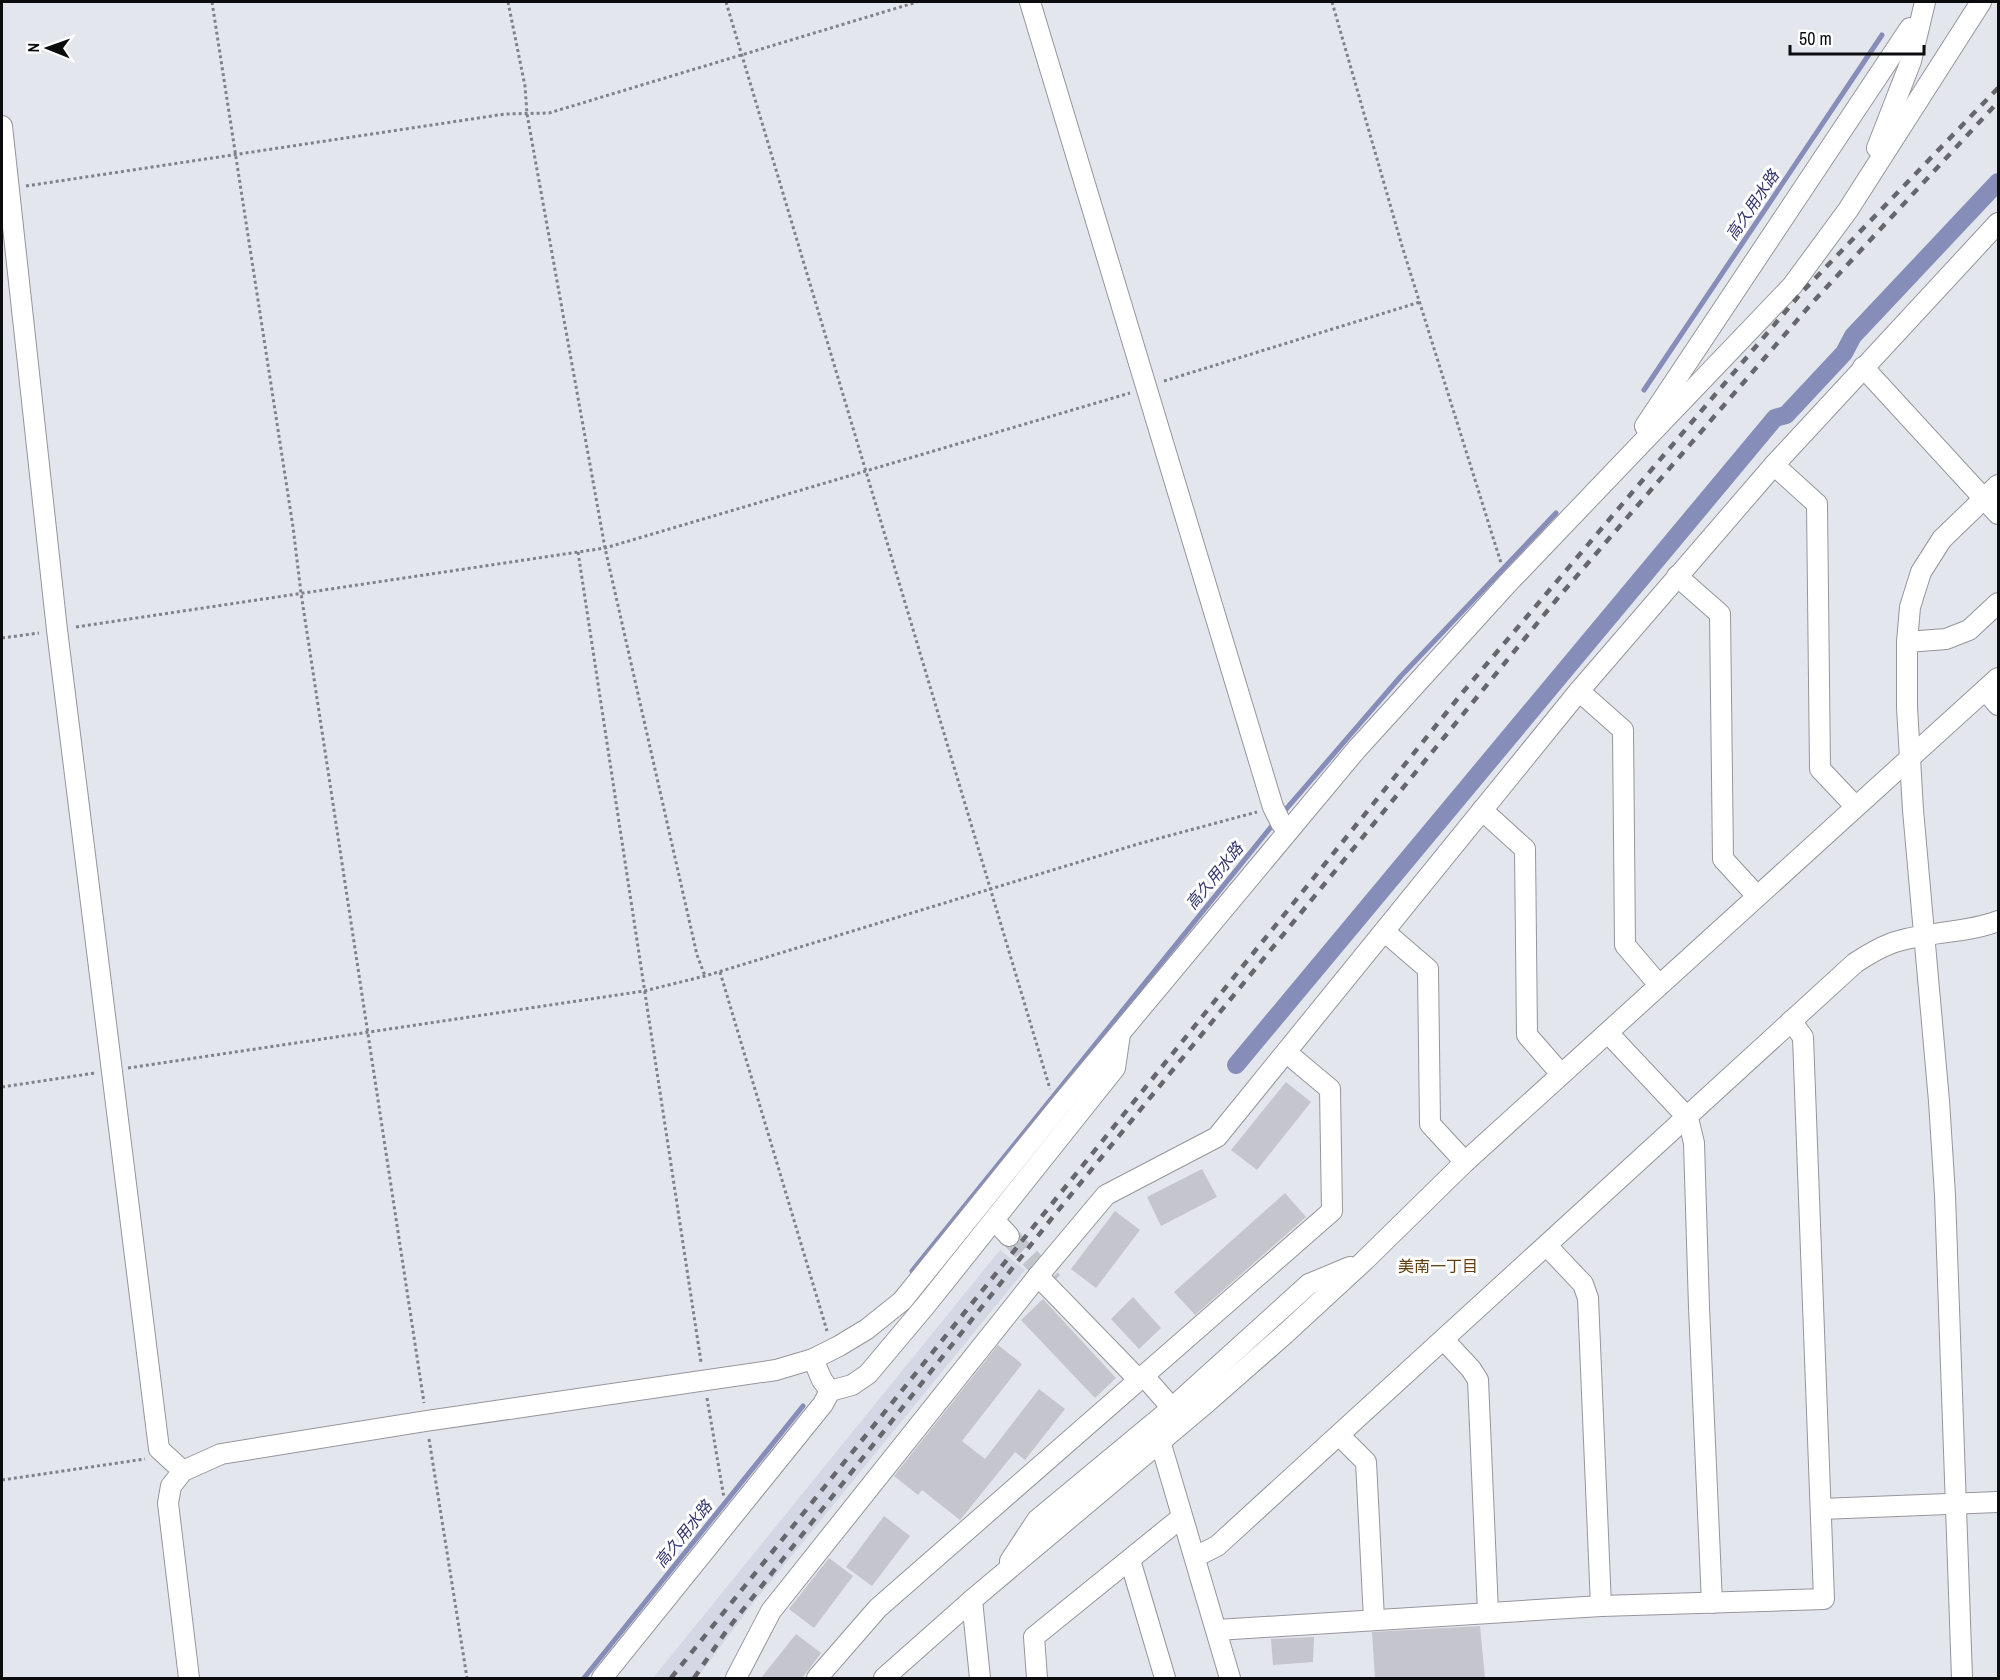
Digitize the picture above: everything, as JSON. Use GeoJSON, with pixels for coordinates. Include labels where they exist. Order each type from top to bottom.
{"type":"FeatureCollection","features":[{"type":"Feature","properties":{"kind":"street"},"geometry":{"type":"LineString","coordinates":[[1030,2],[1279,817]]}},
{"type":"Feature","properties":{"kind":"street"},"geometry":{"type":"LineString","coordinates":[[1862,187],[1911,60],[1925,2]]}},
{"type":"Feature","properties":{"kind":"street"},"geometry":{"type":"LineString","coordinates":[[189,1678],[168,1503],[171,1486],[183,1471],[221,1454],[426,1421],[776,1371],[813,1359],[839,1346],[867,1329],[902,1301],[1120,1034],[1279,817],[1356,750],[1429,667],[1792,286],[1862,187],[1981,2]]}},
{"type":"Feature","properties":{"kind":"street"},"geometry":{"type":"LineString","coordinates":[[1615,471],[1910,28]]}},
{"type":"Feature","properties":{"kind":"street"},"geometry":{"type":"LineString","coordinates":[[2,126],[57,630],[159,1449],[183,1471]]}},
{"type":"Feature","properties":{"kind":"street"},"geometry":{"type":"LineString","coordinates":[[736,1678],[771,1611],[1038,1276],[1106,1195],[1218,1137],[1579,691],[1677,576],[1863,367],[1998,223]]}},
{"type":"Feature","properties":{"kind":"street"},"geometry":{"type":"LineString","coordinates":[[1863,367],[1998,514]]}},
{"type":"Feature","properties":{"kind":"street"},"geometry":{"type":"LineString","coordinates":[[1774,465],[1817,504],[1820,769],[1855,806]]}},
{"type":"Feature","properties":{"kind":"street"},"geometry":{"type":"LineString","coordinates":[[1962,1678],[1944,1183],[1909,760],[1907,642],[1910,607],[1921,573],[1942,539],[1998,485]]}},
{"type":"Feature","properties":{"kind":"street"},"geometry":{"type":"LineString","coordinates":[[1677,576],[1720,614],[1723,859],[1757,896]]}},
{"type":"Feature","properties":{"kind":"street"},"geometry":{"type":"LineString","coordinates":[[1907,642],[1946,639],[1969,630],[1998,603]]}},
{"type":"Feature","properties":{"kind":"street"},"geometry":{"type":"LineString","coordinates":[[884,1678],[972,1600],[1205,1404],[1364,1261],[1465,1162],[1561,1074],[1992,684],[1998,705]]}},
{"type":"Feature","properties":{"kind":"street"},"geometry":{"type":"LineString","coordinates":[[1579,691],[1623,730],[1625,945],[1659,985]]}},
{"type":"Feature","properties":{"kind":"street"},"geometry":{"type":"LineString","coordinates":[[1482,810],[1525,849],[1527,1035],[1561,1074]]}},
{"type":"Feature","properties":{"kind":"street"},"geometry":{"type":"LineString","coordinates":[[1195,1557],[1216,1546],[1688,1118],[1855,963],[1894,942],[1955,932],[1998,921]]}},
{"type":"Feature","properties":{"kind":"street"},"geometry":{"type":"LineString","coordinates":[[1385,932],[1428,969],[1430,1124],[1465,1162]]}},
{"type":"Feature","properties":{"kind":"street"},"geometry":{"type":"LineString","coordinates":[[1216,1630],[1601,1606],[1824,1599],[1803,1037],[1791,1021]]}},
{"type":"Feature","properties":{"kind":"street"},"geometry":{"type":"LineString","coordinates":[[1608,1033],[1688,1118],[1694,1143],[1712,1603]]}},
{"type":"Feature","properties":{"kind":"street"},"geometry":{"type":"LineString","coordinates":[[602,1678],[823,1404],[830,1391],[852,1385],[868,1374],[994,1220],[1115,1068],[1120,1034]]}},
{"type":"Feature","properties":{"kind":"street"},"geometry":{"type":"LineString","coordinates":[[817,1678],[878,1608],[1144,1381],[1332,1211],[1330,1089],[1287,1053]]}},
{"type":"Feature","properties":{"kind":"street"},"geometry":{"type":"LineString","coordinates":[[994,1220],[1009,1236]]}},
{"type":"Feature","properties":{"kind":"street"},"geometry":{"type":"LineString","coordinates":[[1546,1246],[1582,1284],[1588,1298],[1601,1606]]}},
{"type":"Feature","properties":{"kind":"street"},"geometry":{"type":"LineString","coordinates":[[996,1580],[1037,1520],[1172,1408],[1309,1284],[1364,1261]]}},
{"type":"Feature","properties":{"kind":"street"},"geometry":{"type":"LineString","coordinates":[[1038,1276],[1172,1408]]}},
{"type":"Feature","properties":{"kind":"street"},"geometry":{"type":"LineString","coordinates":[[1444,1340],[1478,1380],[1488,1612]]}},
{"type":"Feature","properties":{"kind":"street"},"geometry":{"type":"LineString","coordinates":[[813,1359],[822,1380],[830,1391]]}},
{"type":"Feature","properties":{"kind":"street"},"geometry":{"type":"LineString","coordinates":[[1339,1435],[1366,1462],[1374,1619]]}},
{"type":"Feature","properties":{"kind":"street"},"geometry":{"type":"LineString","coordinates":[[1160,1441],[1230,1678]]}},
{"type":"Feature","properties":{"kind":"street"},"geometry":{"type":"LineString","coordinates":[[1821,1509],[1998,1502]]}},
{"type":"Feature","properties":{"kind":"street"},"geometry":{"type":"LineString","coordinates":[[1037,1678],[1034,1637],[1182,1517]]}},
{"type":"Feature","properties":{"kind":"street"},"geometry":{"type":"LineString","coordinates":[[1130,1560],[1165,1678]]}},
{"type":"Feature","properties":{"kind":"street"},"geometry":{"type":"LineString","coordinates":[[972,1600],[980,1678]]}},
{"type":"Feature","properties":{"kind":"path"},"geometry":{"type":"LineString","coordinates":[[212,2],[293,527],[426,1421],[467,1678]]}},
{"type":"Feature","properties":{"kind":"path"},"geometry":{"type":"LineString","coordinates":[[508,2],[525,86],[527,114],[604,548],[697,955],[705,976]]}},
{"type":"Feature","properties":{"kind":"path"},"geometry":{"type":"LineString","coordinates":[[726,2],[992,889],[1049,1089]]}},
{"type":"Feature","properties":{"kind":"path"},"geometry":{"type":"LineString","coordinates":[[9,188],[505,114],[549,113],[917,2]]}},
{"type":"Feature","properties":{"kind":"path"},"geometry":{"type":"LineString","coordinates":[[1332,2],[1402,246],[1499,557]]}},
{"type":"Feature","properties":{"kind":"path"},"geometry":{"type":"LineString","coordinates":[[2,638],[604,548],[1148,388],[1171,378],[1420,302]]}},
{"type":"Feature","properties":{"kind":"path"},"geometry":{"type":"LineString","coordinates":[[578,552],[704,1381],[728,1521]]}},
{"type":"Feature","properties":{"kind":"path"},"geometry":{"type":"LineString","coordinates":[[2,1087],[644,991],[720,972],[1138,844],[1279,817]]}},
{"type":"Feature","properties":{"kind":"path"},"geometry":{"type":"LineString","coordinates":[[720,972],[828,1336]]}},
{"type":"Feature","properties":{"kind":"path"},"geometry":{"type":"LineString","coordinates":[[2,1480],[167,1456]]}},
{"type":"Feature","properties":{"kind":"shaded area"},"geometry":{"type":"Polygon","coordinates":[[[1000,1250],[1025,1270],[750,1607],[697,1678],[653,1678],[1000,1250]]]}},
{"type":"Feature","properties":{"kind":"building"},"geometry":{"type":"Polygon","coordinates":[[[1286,1082],[1311,1102],[1257,1170],[1231,1150],[1286,1082]]]}},
{"type":"Feature","properties":{"kind":"building"},"geometry":{"type":"Polygon","coordinates":[[[1202,1169],[1217,1197],[1161,1226],[1147,1197],[1202,1169]]]}},
{"type":"Feature","properties":{"kind":"building"},"geometry":{"type":"Polygon","coordinates":[[[1285,1193],[1306,1217],[1195,1315],[1174,1292],[1285,1193]]]}},
{"type":"Feature","properties":{"kind":"building"},"geometry":{"type":"Polygon","coordinates":[[[1115,1211],[1140,1230],[1096,1288],[1071,1269],[1115,1211]]]}},
{"type":"Feature","properties":{"kind":"building"},"geometry":{"type":"Polygon","coordinates":[[[1133,1297],[1161,1328],[1139,1349],[1111,1319],[1133,1297]]]}},
{"type":"Feature","properties":{"kind":"building"},"geometry":{"type":"Polygon","coordinates":[[[1043,1299],[1116,1378],[1095,1398],[1021,1320],[1043,1299]]]}},
{"type":"Feature","properties":{"kind":"building"},"geometry":{"type":"Polygon","coordinates":[[[998,1345],[1022,1364],[962,1441],[985,1459],[1039,1389],[1065,1409],[1025,1460],[1015,1452],[960,1520],[922,1490],[918,1495],[894,1476],[998,1345]]]}},
{"type":"Feature","properties":{"kind":"building"},"geometry":{"type":"Polygon","coordinates":[[[884,1516],[910,1536],[872,1586],[846,1567],[884,1516]]]}},
{"type":"Feature","properties":{"kind":"building"},"geometry":{"type":"Polygon","coordinates":[[[829,1558],[853,1576],[814,1628],[789,1609],[829,1558]]]}},
{"type":"Feature","properties":{"kind":"building"},"geometry":{"type":"Polygon","coordinates":[[[1480,1626],[1485,1678],[1375,1678],[1372,1632],[1480,1626]]]}},
{"type":"Feature","properties":{"kind":"building"},"geometry":{"type":"Polygon","coordinates":[[[796,1634],[821,1653],[810,1668],[802,1678],[761,1678],[796,1634]]]}},
{"type":"Feature","properties":{"kind":"building"},"geometry":{"type":"Polygon","coordinates":[[[1314,1637],[1313,1662],[1273,1665],[1271,1639],[1314,1637]]]}},
{"type":"Feature","properties":{"kind":"waterway","name":"高久用水路"},"geometry":{"type":"LineString","coordinates":[[1644,390],[1882,35]]}},
{"type":"Feature","properties":{"kind":"waterway"},"geometry":{"type":"LineString","coordinates":[[1236,1065],[1775,418],[1786,415],[1844,353],[1853,336],[1998,182]]}},
{"type":"Feature","properties":{"kind":"waterway","name":"高久用水路"},"geometry":{"type":"LineString","coordinates":[[1281,815],[1401,676],[1556,513]]}},
{"type":"Feature","properties":{"kind":"waterway","name":"高久用水路"},"geometry":{"type":"LineString","coordinates":[[912,1271],[1275,822]]}},
{"type":"Feature","properties":{"kind":"waterway","name":"高久用水路"},"geometry":{"type":"LineString","coordinates":[[584,1678],[803,1406]]}},
{"type":"Feature","properties":{"kind":"tunnel"},"geometry":{"type":"LineString","coordinates":[[1009,1236],[1053,1282]]}},
{"type":"Feature","properties":{"kind":"railway"},"geometry":{"type":"LineString","coordinates":[[671,1678],[1463,692],[1803,291],[1998,88]]}},
{"type":"Feature","properties":{"kind":"railway"},"geometry":{"type":"LineString","coordinates":[[694,1678],[727,1630],[1052,1218],[1557,599],[1812,303],[1998,102]]}},
{"type":"Feature","properties":{"kind":"district","name":"美南一丁目"},"geometry":{"type":"Point","coordinates":[1438,1266]}}]}
